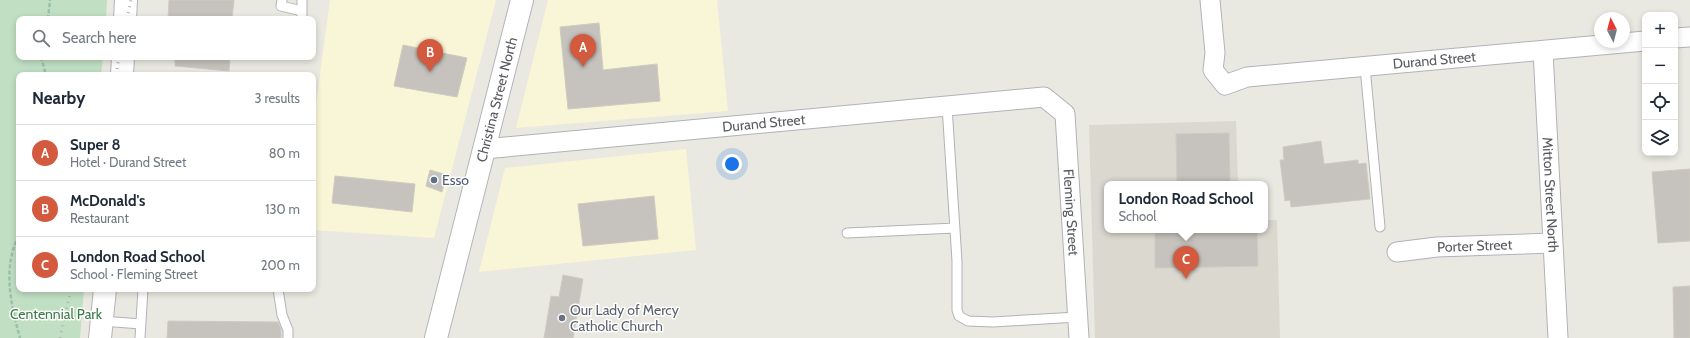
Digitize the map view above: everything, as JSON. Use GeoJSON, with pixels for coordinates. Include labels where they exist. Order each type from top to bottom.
{"type":"FeatureCollection","features":[{"type":"Feature","properties":{"kind":"main road"},"geometry":{"type":"LineString","coordinates":[[125,16],[126,0]]}},
{"type":"Feature","properties":{"kind":"main road","name":"Christina Street North"},"geometry":{"type":"LineString","coordinates":[[436,338],[522,0]]}},
{"type":"Feature","properties":{"kind":"main road"},"geometry":{"type":"LineString","coordinates":[[122,72],[123,60]]}},
{"type":"Feature","properties":{"kind":"main road"},"geometry":{"type":"LineString","coordinates":[[101,330],[105,292]]}},
{"type":"Feature","properties":{"kind":"street","name":"Durand Street"},"geometry":{"type":"LineString","coordinates":[[1210,0],[1215,53],[1213,70],[1225,85],[1247,77],[1642,41]]}},
{"type":"Feature","properties":{"kind":"street"},"geometry":{"type":"LineString","coordinates":[[1678,38],[1690,37]]}},
{"type":"Feature","properties":{"kind":"street","name":"Mitton Street North"},"geometry":{"type":"LineString","coordinates":[[1542,51],[1558,338]]}},
{"type":"Feature","properties":{"kind":"street","name":"Durand Street"},"geometry":{"type":"LineString","coordinates":[[484,149],[1044,97]]}},
{"type":"Feature","properties":{"kind":"street","name":"Fleming Street"},"geometry":{"type":"LineString","coordinates":[[1044,97],[1065,114],[1078,338]]}},
{"type":"Feature","properties":{"kind":"street","name":"Porter Street"},"geometry":{"type":"LineString","coordinates":[[1397,252],[1437,247],[1552,243]]}},
{"type":"Feature","properties":{"kind":"lane"},"geometry":{"type":"LineString","coordinates":[[282,0],[281,6],[302,15],[302,0]]}},
{"type":"Feature","properties":{"kind":"lane"},"geometry":{"type":"LineString","coordinates":[[1365,67],[1380,227]]}},
{"type":"Feature","properties":{"kind":"lane"},"geometry":{"type":"LineString","coordinates":[[947,106],[955,228],[957,310],[959,316],[968,321],[993,322],[1077,317]]}},
{"type":"Feature","properties":{"kind":"lane"},"geometry":{"type":"LineString","coordinates":[[847,233],[955,228]]}},
{"type":"Feature","properties":{"kind":"lane"},"geometry":{"type":"LineString","coordinates":[[140,338],[143,292]]}},
{"type":"Feature","properties":{"kind":"lane"},"geometry":{"type":"LineString","coordinates":[[278,292],[282,315],[288,330],[288,338]]}},
{"type":"Feature","properties":{"kind":"lane"},"geometry":{"type":"LineString","coordinates":[[101,330],[141,324]]}},
{"type":"Feature","properties":{"kind":"path"},"geometry":{"type":"LineString","coordinates":[[48,16],[50,0]]}},
{"type":"Feature","properties":{"kind":"path"},"geometry":{"type":"LineString","coordinates":[[42,60],[45,72]]}},
{"type":"Feature","properties":{"kind":"path"},"geometry":{"type":"LineString","coordinates":[[16,241],[14,245],[10,271],[12,305],[20,338]]}},
{"type":"Feature","properties":{"kind":"shaded area"},"geometry":{"type":"Polygon","coordinates":[[[330,0],[496,0],[434,238],[316,230],[316,105],[330,0]]]}},
{"type":"Feature","properties":{"kind":"shaded area"},"geometry":{"type":"Polygon","coordinates":[[[548,0],[717,0],[728,111],[516,128],[548,0]]]}},
{"type":"Feature","properties":{"kind":"shaded area"},"geometry":{"type":"Polygon","coordinates":[[[1236,121],[1238,181],[1104,181],[1104,233],[1268,233],[1268,220],[1277,220],[1280,338],[1095,338],[1089,125],[1236,121]]]}},
{"type":"Feature","properties":{"kind":"shaded area"},"geometry":{"type":"Polygon","coordinates":[[[686,149],[696,250],[479,272],[505,168],[686,149]]]}},
{"type":"Feature","properties":{"kind":"green space","name":"Centennial Park"},"geometry":{"type":"Polygon","coordinates":[[[0,0],[107,0],[106,16],[16,16],[16,60],[103,60],[101,72],[16,72],[16,292],[84,292],[80,338],[0,338],[0,0]]]}},
{"type":"Feature","properties":{"kind":"building"},"geometry":{"type":"Polygon","coordinates":[[[169,0],[234,0],[232,16],[168,16],[169,0]]]}},
{"type":"Feature","properties":{"kind":"building"},"geometry":{"type":"Polygon","coordinates":[[[599,23],[603,70],[657,64],[660,101],[568,109],[560,27],[599,23]]]}},
{"type":"Feature","properties":{"kind":"building"},"geometry":{"type":"Polygon","coordinates":[[[403,45],[467,58],[457,97],[394,86],[403,45]]]}},
{"type":"Feature","properties":{"kind":"building"},"geometry":{"type":"Polygon","coordinates":[[[175,60],[230,60],[229,71],[175,66],[175,60]]]}},
{"type":"Feature","properties":{"kind":"building"},"geometry":{"type":"Polygon","coordinates":[[[1229,133],[1230,181],[1177,181],[1176,134],[1229,133]]]}},
{"type":"Feature","properties":{"kind":"building"},"geometry":{"type":"Polygon","coordinates":[[[1321,141],[1324,164],[1358,160],[1358,164],[1366,163],[1370,199],[1291,207],[1290,200],[1285,201],[1280,160],[1284,160],[1283,147],[1321,141]]]}},
{"type":"Feature","properties":{"kind":"building"},"geometry":{"type":"Polygon","coordinates":[[[1690,169],[1690,241],[1658,243],[1652,172],[1690,169]]]}},
{"type":"Feature","properties":{"kind":"building"},"geometry":{"type":"Polygon","coordinates":[[[430,170],[447,175],[442,192],[426,186],[430,170]]]}},
{"type":"Feature","properties":{"kind":"building"},"geometry":{"type":"Polygon","coordinates":[[[335,176],[415,184],[412,212],[332,203],[335,176]]]}},
{"type":"Feature","properties":{"kind":"building"},"geometry":{"type":"Polygon","coordinates":[[[654,196],[658,239],[583,246],[578,204],[654,196]]]}},
{"type":"Feature","properties":{"kind":"building"},"geometry":{"type":"Polygon","coordinates":[[[1155,233],[1257,233],[1258,266],[1155,268],[1155,233]]]}},
{"type":"Feature","properties":{"kind":"building","name":"Our Lady of Mercy Catholic Church"},"geometry":{"type":"Polygon","coordinates":[[[563,275],[583,279],[573,338],[544,338],[551,296],[559,297],[563,275]]]}},
{"type":"Feature","properties":{"kind":"building"},"geometry":{"type":"Polygon","coordinates":[[[1690,286],[1690,338],[1674,338],[1673,287],[1690,286]]]}},
{"type":"Feature","properties":{"kind":"building"},"geometry":{"type":"Polygon","coordinates":[[[168,321],[278,322],[281,329],[281,338],[167,338],[168,321]]]}},
{"type":"Feature","properties":{"kind":"railway"},"geometry":{"type":"LineString","coordinates":[[128,16],[131,0]]}},
{"type":"Feature","properties":{"kind":"railway"},"geometry":{"type":"LineString","coordinates":[[116,72],[118,60]]}},
{"type":"Feature","properties":{"kind":"railway"},"geometry":{"type":"LineString","coordinates":[[60,338],[70,292]]}},
{"type":"Feature","properties":{"kind":"place","name":"Super 8"},"geometry":{"type":"Point","coordinates":[583,67]}},
{"type":"Feature","properties":{"kind":"place","name":"McDonald's"},"geometry":{"type":"Point","coordinates":[430,72]}},
{"type":"Feature","properties":{"kind":"place","name":"Esso"},"geometry":{"type":"Point","coordinates":[434,180]}},
{"type":"Feature","properties":{"kind":"place","name":"London Road School"},"geometry":{"type":"Point","coordinates":[1186,279]}},
{"type":"Feature","properties":{"kind":"place","name":"Our Lady of Mercy Catholic Church"},"geometry":{"type":"Point","coordinates":[562,318]}}]}
